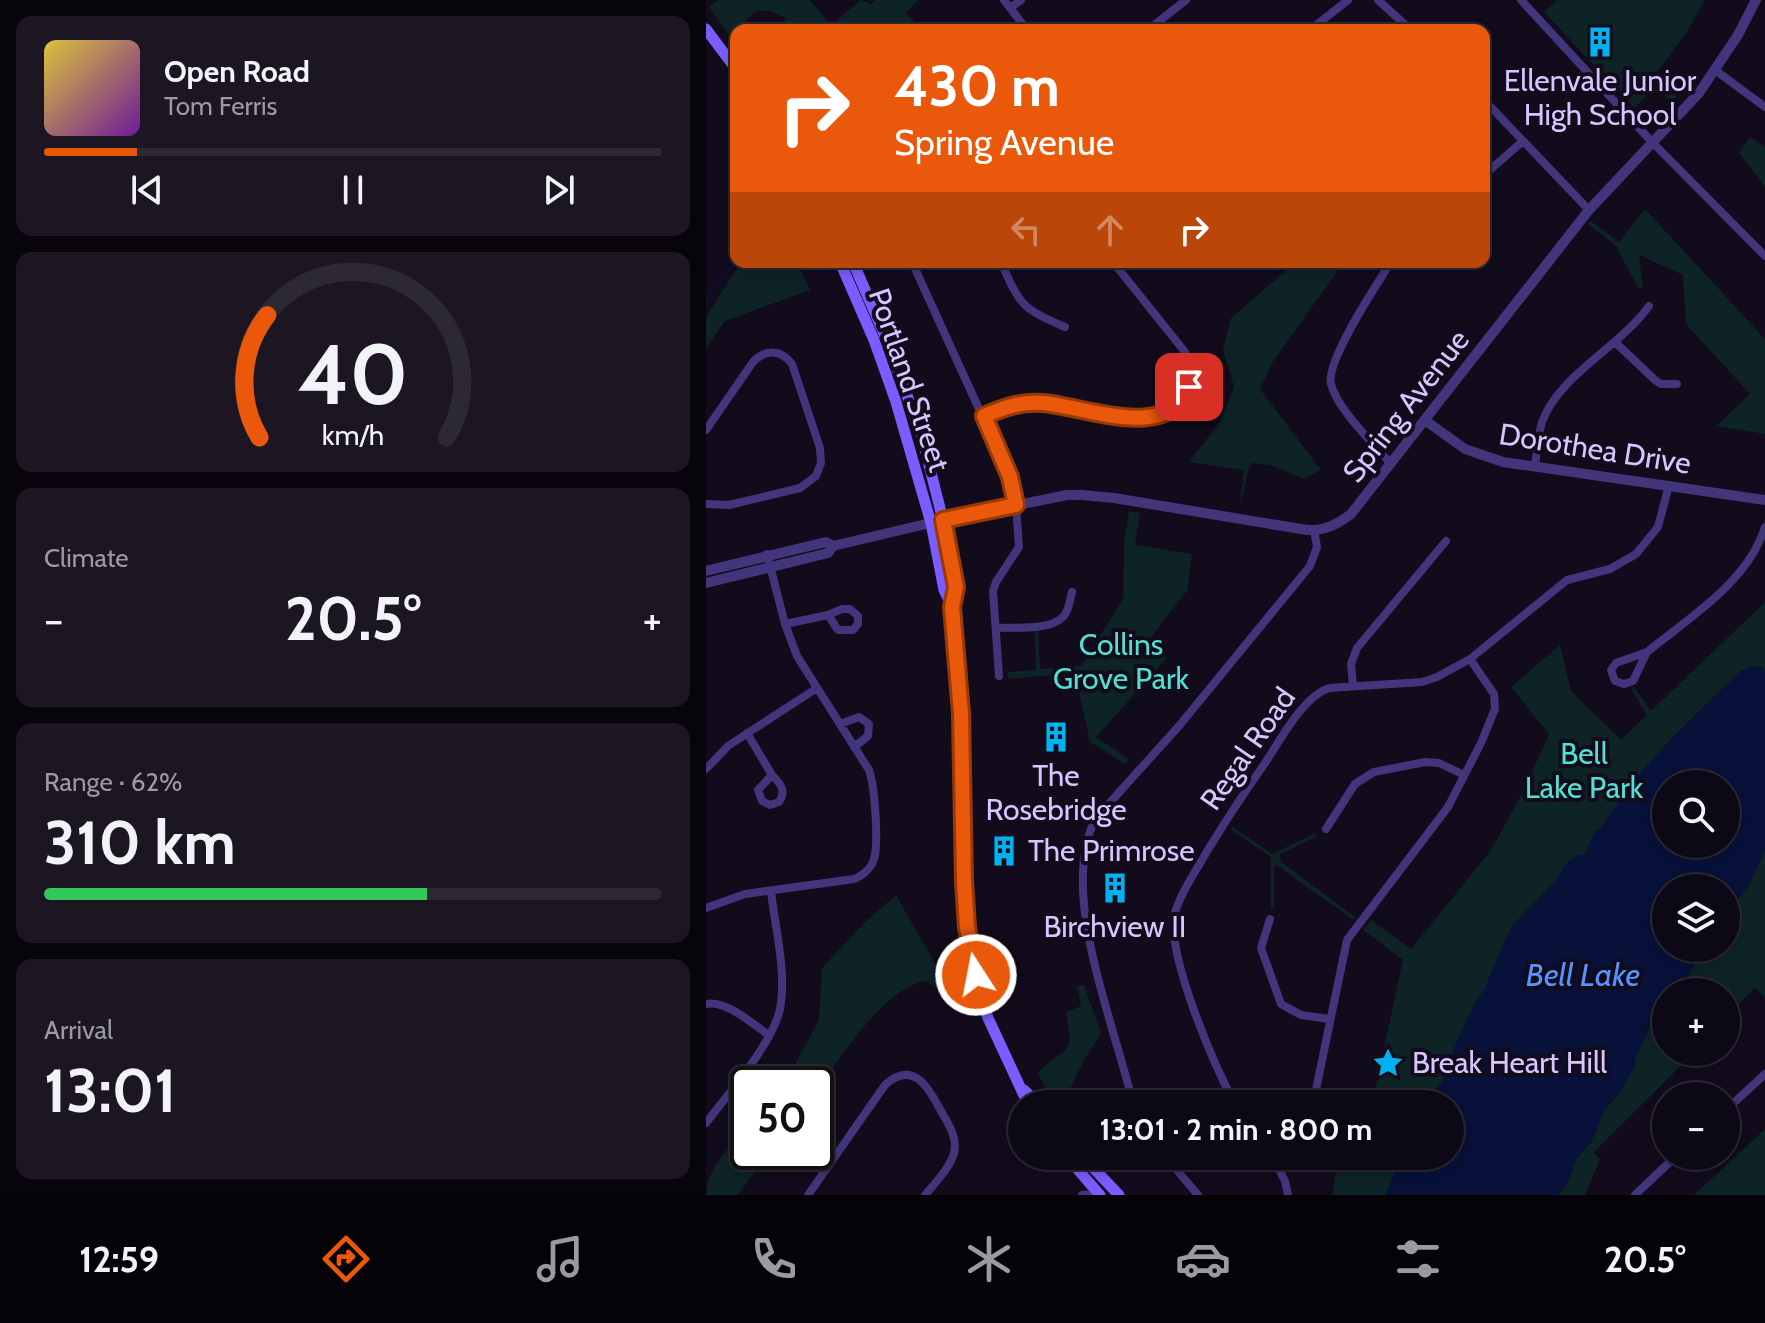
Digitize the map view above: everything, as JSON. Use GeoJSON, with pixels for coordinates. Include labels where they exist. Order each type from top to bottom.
{"type":"FeatureCollection","features":[{"type":"Feature","properties":{"kind":"main road"},"geometry":{"type":"LineString","coordinates":[[706,29],[730,63]]}},
{"type":"Feature","properties":{"kind":"main road","name":"Portland Street"},"geometry":{"type":"LineString","coordinates":[[843,268],[874,340],[937,522]]}},
{"type":"Feature","properties":{"kind":"main road","name":"Portland Street"},"geometry":{"type":"LineString","coordinates":[[856,268],[921,433],[937,522],[944,590],[952,607],[961,713],[967,927],[988,1018],[1023,1090]]}},
{"type":"Feature","properties":{"kind":"main road","name":"Portland Street"},"geometry":{"type":"LineString","coordinates":[[1021,1086],[1025,1090]]}},
{"type":"Feature","properties":{"kind":"main road"},"geometry":{"type":"LineString","coordinates":[[1078,1170],[1100,1195]]}},
{"type":"Feature","properties":{"kind":"main road"},"geometry":{"type":"LineString","coordinates":[[1095,1170],[1119,1195]]}},
{"type":"Feature","properties":{"kind":"street"},"geometry":{"type":"LineString","coordinates":[[1004,0],[1022,24]]}},
{"type":"Feature","properties":{"kind":"street"},"geometry":{"type":"LineString","coordinates":[[1010,8],[1021,0]]}},
{"type":"Feature","properties":{"kind":"street"},"geometry":{"type":"LineString","coordinates":[[1156,24],[1186,0]]}},
{"type":"Feature","properties":{"kind":"street"},"geometry":{"type":"LineString","coordinates":[[1318,24],[1348,0]]}},
{"type":"Feature","properties":{"kind":"street"},"geometry":{"type":"LineString","coordinates":[[1378,0],[1404,24]]}},
{"type":"Feature","properties":{"kind":"street"},"geometry":{"type":"LineString","coordinates":[[1521,0],[1652,142],[1765,256]]}},
{"type":"Feature","properties":{"kind":"street","name":"Spring Avenue"},"geometry":{"type":"LineString","coordinates":[[1314,530],[1328,528],[1351,514],[1589,210],[1680,115],[1715,70],[1756,0]]}},
{"type":"Feature","properties":{"kind":"street"},"geometry":{"type":"LineString","coordinates":[[1715,70],[1765,107]]}},
{"type":"Feature","properties":{"kind":"street"},"geometry":{"type":"LineString","coordinates":[[1490,106],[1589,210]]}},
{"type":"Feature","properties":{"kind":"street"},"geometry":{"type":"LineString","coordinates":[[1490,170],[1523,141]]}},
{"type":"Feature","properties":{"kind":"street"},"geometry":{"type":"LineString","coordinates":[[915,268],[984,416],[1010,477],[1016,505],[1019,547],[996,582],[993,601],[999,676]]}},
{"type":"Feature","properties":{"kind":"street"},"geometry":{"type":"LineString","coordinates":[[1004,268],[1021,304],[1036,315],[1065,327]]}},
{"type":"Feature","properties":{"kind":"street"},"geometry":{"type":"LineString","coordinates":[[984,416],[1012,405],[1035,403],[1144,419],[1171,412],[1181,403],[1189,387],[1190,374],[1185,352],[1118,268]]}},
{"type":"Feature","properties":{"kind":"street"},"geometry":{"type":"LineString","coordinates":[[1388,268],[1335,358],[1330,378],[1340,402],[1391,464]]}},
{"type":"Feature","properties":{"kind":"street"},"geometry":{"type":"LineString","coordinates":[[1535,466],[1540,432],[1554,400],[1616,343],[1649,306]]}},
{"type":"Feature","properties":{"kind":"street"},"geometry":{"type":"LineString","coordinates":[[1616,343],[1656,381],[1677,384]]}},
{"type":"Feature","properties":{"kind":"street"},"geometry":{"type":"LineString","coordinates":[[706,430],[753,362],[763,354],[777,353],[787,357],[792,364],[822,458],[816,476],[800,488],[729,505],[706,504]]}},
{"type":"Feature","properties":{"kind":"street","name":"Dorothea Drive"},"geometry":{"type":"LineString","coordinates":[[1426,421],[1479,455],[1503,462],[1765,500]]}},
{"type":"Feature","properties":{"kind":"street","name":"Regal Road"},"geometry":{"type":"LineString","coordinates":[[1228,1090],[1214,1064],[1178,960],[1174,915],[1182,894],[1222,825],[1308,702],[1319,691],[1329,688],[1422,682],[1470,659],[1559,586],[1577,577],[1610,569],[1636,554],[1658,527],[1669,485]]}},
{"type":"Feature","properties":{"kind":"street"},"geometry":{"type":"LineString","coordinates":[[706,583],[828,553],[833,546],[1067,495],[1096,495],[1314,530],[1317,547],[1310,566],[1179,726],[1096,818],[1087,837],[1084,871],[1092,957],[1130,1090]]}},
{"type":"Feature","properties":{"kind":"street"},"geometry":{"type":"LineString","coordinates":[[1647,652],[1633,681],[1624,684],[1615,681],[1611,670],[1616,663],[1647,652],[1737,575],[1750,559],[1765,527]]}},
{"type":"Feature","properties":{"kind":"street"},"geometry":{"type":"LineString","coordinates":[[1353,685],[1351,664],[1357,648],[1446,541]]}},
{"type":"Feature","properties":{"kind":"street"},"geometry":{"type":"LineString","coordinates":[[706,571],[826,542],[833,546]]}},
{"type":"Feature","properties":{"kind":"street"},"geometry":{"type":"LineString","coordinates":[[706,908],[745,894],[846,882],[860,877],[875,855],[874,789],[869,770],[797,656],[785,624],[767,554]]}},
{"type":"Feature","properties":{"kind":"street"},"geometry":{"type":"LineString","coordinates":[[996,628],[1041,625],[1059,620],[1067,610],[1072,592]]}},
{"type":"Feature","properties":{"kind":"street"},"geometry":{"type":"LineString","coordinates":[[785,624],[828,615]]}},
{"type":"Feature","properties":{"kind":"street"},"geometry":{"type":"LineString","coordinates":[[1316,1090],[1347,940],[1441,818],[1481,743],[1495,709],[1494,694],[1470,659]]}},
{"type":"Feature","properties":{"kind":"street"},"geometry":{"type":"LineString","coordinates":[[706,769],[721,752],[747,733],[817,688]]}},
{"type":"Feature","properties":{"kind":"street"},"geometry":{"type":"LineString","coordinates":[[840,724],[859,717],[869,724],[868,736],[854,747]]}},
{"type":"Feature","properties":{"kind":"street"},"geometry":{"type":"LineString","coordinates":[[747,733],[772,775]]}},
{"type":"Feature","properties":{"kind":"street"},"geometry":{"type":"LineString","coordinates":[[1326,829],[1355,784],[1374,772],[1433,762],[1464,775]]}},
{"type":"Feature","properties":{"kind":"street"},"geometry":{"type":"LineString","coordinates":[[706,1123],[769,1035],[779,1012],[781,992],[771,891]]}},
{"type":"Feature","properties":{"kind":"street"},"geometry":{"type":"LineString","coordinates":[[1270,919],[1261,948],[1281,1004],[1301,1015],[1329,1019]]}},
{"type":"Feature","properties":{"kind":"street"},"geometry":{"type":"LineString","coordinates":[[706,1004],[724,1006],[769,1035]]}},
{"type":"Feature","properties":{"kind":"street"},"geometry":{"type":"LineString","coordinates":[[808,1195],[885,1085],[895,1077],[906,1075],[926,1084],[954,1138],[951,1160],[925,1195]]}},
{"type":"Feature","properties":{"kind":"street"},"geometry":{"type":"LineString","coordinates":[[1740,1097],[1764,1076]]}},
{"type":"Feature","properties":{"kind":"street"},"geometry":{"type":"LineString","coordinates":[[1177,1170],[1198,1195]]}},
{"type":"Feature","properties":{"kind":"street"},"geometry":{"type":"LineString","coordinates":[[1279,1170],[1288,1195]]}},
{"type":"Feature","properties":{"kind":"street"},"geometry":{"type":"LineString","coordinates":[[1635,1195],[1661,1170]]}},
{"type":"Feature","properties":{"kind":"street"},"geometry":{"type":"LineString","coordinates":[[1082,1195],[1100,1195]]}},
{"type":"Feature","properties":{"kind":"green space"},"geometry":{"type":"Polygon","coordinates":[[[718,0],[810,0],[829,24],[782,24],[786,18],[770,11],[757,11],[742,24],[730,24],[729,35],[709,7],[718,0]]]}},
{"type":"Feature","properties":{"kind":"green space"},"geometry":{"type":"Polygon","coordinates":[[[860,0],[871,4],[875,0],[918,0],[906,13],[918,24],[833,24],[860,0]]]}},
{"type":"Feature","properties":{"kind":"green space"},"geometry":{"type":"Polygon","coordinates":[[[1557,0],[1705,0],[1656,74],[1677,97],[1672,103],[1656,86],[1634,108],[1544,12],[1557,0]]]}},
{"type":"Feature","properties":{"kind":"green space"},"geometry":{"type":"Polygon","coordinates":[[[1750,137],[1765,147],[1765,187],[1739,153],[1750,137]]]}},
{"type":"Feature","properties":{"kind":"green space"},"geometry":{"type":"Polygon","coordinates":[[[1645,209],[1765,339],[1765,434],[1716,426],[1750,394],[1686,324],[1683,275],[1639,255],[1643,287],[1638,288],[1616,246],[1588,224],[1591,221],[1619,242],[1645,209]]]}},
{"type":"Feature","properties":{"kind":"green space"},"geometry":{"type":"Polygon","coordinates":[[[737,268],[800,268],[810,290],[725,321],[706,348],[706,317],[737,268]]]}},
{"type":"Feature","properties":{"kind":"green space"},"geometry":{"type":"Polygon","coordinates":[[[1289,268],[1340,268],[1272,363],[1260,389],[1321,470],[1304,479],[1270,465],[1252,463],[1239,513],[1244,470],[1189,462],[1220,422],[1234,387],[1223,350],[1231,318],[1289,268]]]}},
{"type":"Feature","properties":{"kind":"green space","name":"Collins Grove Park"},"geometry":{"type":"Polygon","coordinates":[[[1129,511],[1140,513],[1135,545],[1192,554],[1187,591],[1147,642],[1167,658],[1096,737],[1129,759],[1125,764],[1090,742],[1075,673],[1008,679],[1008,672],[1036,670],[1035,630],[1038,630],[1040,669],[1081,666],[1123,599],[1124,544],[1129,511]]]}},
{"type":"Feature","properties":{"kind":"green space","name":"Bell Lake Park"},"geometry":{"type":"Polygon","coordinates":[[[1765,602],[1765,670],[1757,666],[1741,671],[1676,734],[1636,778],[1600,829],[1595,831],[1585,854],[1576,856],[1565,865],[1556,881],[1514,924],[1436,1090],[1375,1090],[1403,960],[1363,930],[1371,920],[1411,949],[1491,850],[1525,788],[1549,734],[1511,687],[1560,645],[1571,691],[1621,740],[1647,715],[1631,689],[1634,687],[1651,711],[1765,602]]]}},
{"type":"Feature","properties":{"kind":"green space"},"geometry":{"type":"Polygon","coordinates":[[[1233,827],[1272,854],[1316,833],[1317,836],[1279,855],[1281,862],[1355,917],[1353,920],[1278,866],[1274,866],[1274,909],[1271,909],[1271,857],[1231,830],[1233,827]]]}},
{"type":"Feature","properties":{"kind":"green space"},"geometry":{"type":"Polygon","coordinates":[[[1765,850],[1765,998],[1755,987],[1740,1003],[1740,978],[1687,978],[1696,962],[1740,962],[1740,897],[1765,850]]]}},
{"type":"Feature","properties":{"kind":"green space"},"geometry":{"type":"Polygon","coordinates":[[[896,895],[937,967],[944,993],[925,981],[909,987],[879,1011],[834,1066],[794,1066],[819,1020],[822,968],[866,921],[896,895]]]}},
{"type":"Feature","properties":{"kind":"green space"},"geometry":{"type":"Polygon","coordinates":[[[1084,985],[1101,1033],[1070,1090],[1046,1090],[1038,1073],[1066,1050],[1069,1038],[1066,1012],[1081,1006],[1077,986],[1084,985]]]}},
{"type":"Feature","properties":{"kind":"green space"},"geometry":{"type":"Polygon","coordinates":[[[1652,1022],[1652,1066],[1681,1066],[1665,1082],[1652,1082],[1652,1095],[1594,1152],[1600,1159],[1585,1195],[1558,1195],[1568,1181],[1576,1159],[1591,1142],[1604,1110],[1617,1096],[1635,1065],[1652,1022]]]}},
{"type":"Feature","properties":{"kind":"green space"},"geometry":{"type":"Polygon","coordinates":[[[1765,1129],[1765,1195],[1694,1195],[1721,1170],[1740,1170],[1740,1152],[1765,1129]]]}},
{"type":"Feature","properties":{"kind":"green space"},"geometry":{"type":"Polygon","coordinates":[[[730,1147],[730,1170],[756,1170],[738,1195],[706,1195],[710,1176],[730,1147]]]}},
{"type":"Feature","properties":{"kind":"green space"},"geometry":{"type":"Polygon","coordinates":[[[1396,1170],[1386,1195],[1332,1195],[1336,1172],[1396,1170]]]}},
{"type":"Feature","properties":{"kind":"water","name":"Bell Lake"},"geometry":{"type":"Polygon","coordinates":[[[1757,666],[1765,670],[1765,850],[1740,897],[1740,874],[1652,874],[1652,962],[1696,962],[1687,978],[1652,978],[1652,1022],[1635,1065],[1617,1096],[1604,1110],[1591,1142],[1576,1159],[1568,1181],[1558,1195],[1386,1195],[1396,1170],[1464,1170],[1464,1090],[1436,1090],[1445,1077],[1457,1041],[1484,991],[1505,940],[1514,924],[1556,881],[1565,865],[1576,856],[1585,854],[1595,831],[1600,829],[1636,778],[1741,671],[1757,666]]]}},
{"type":"Feature","properties":{"kind":"waterway"},"geometry":{"type":"LineString","coordinates":[[706,300],[730,268]]}},
{"type":"Feature","properties":{"kind":"place","name":"Ellenvale Junior High School"},"geometry":{"type":"Point","coordinates":[1600,42]}},
{"type":"Feature","properties":{"kind":"place","name":"The Rosebridge"},"geometry":{"type":"Point","coordinates":[1056,737]}},
{"type":"Feature","properties":{"kind":"place","name":"The Primrose"},"geometry":{"type":"Point","coordinates":[1004,851]}},
{"type":"Feature","properties":{"kind":"place","name":"Birchview II"},"geometry":{"type":"Point","coordinates":[1115,888]}},
{"type":"Feature","properties":{"kind":"place","name":"Break Heart Hill"},"geometry":{"type":"Point","coordinates":[1388,1063]}},
{"type":"Feature","properties":{"kind":"route"},"geometry":{"type":"LineString","coordinates":[[976,975],[967,927],[964,881],[959,659],[952,607],[956,587],[943,520],[1016,505],[1010,477],[984,416],[1012,405],[1043,403],[1144,419],[1171,412],[1181,403],[1189,387]]}}]}
